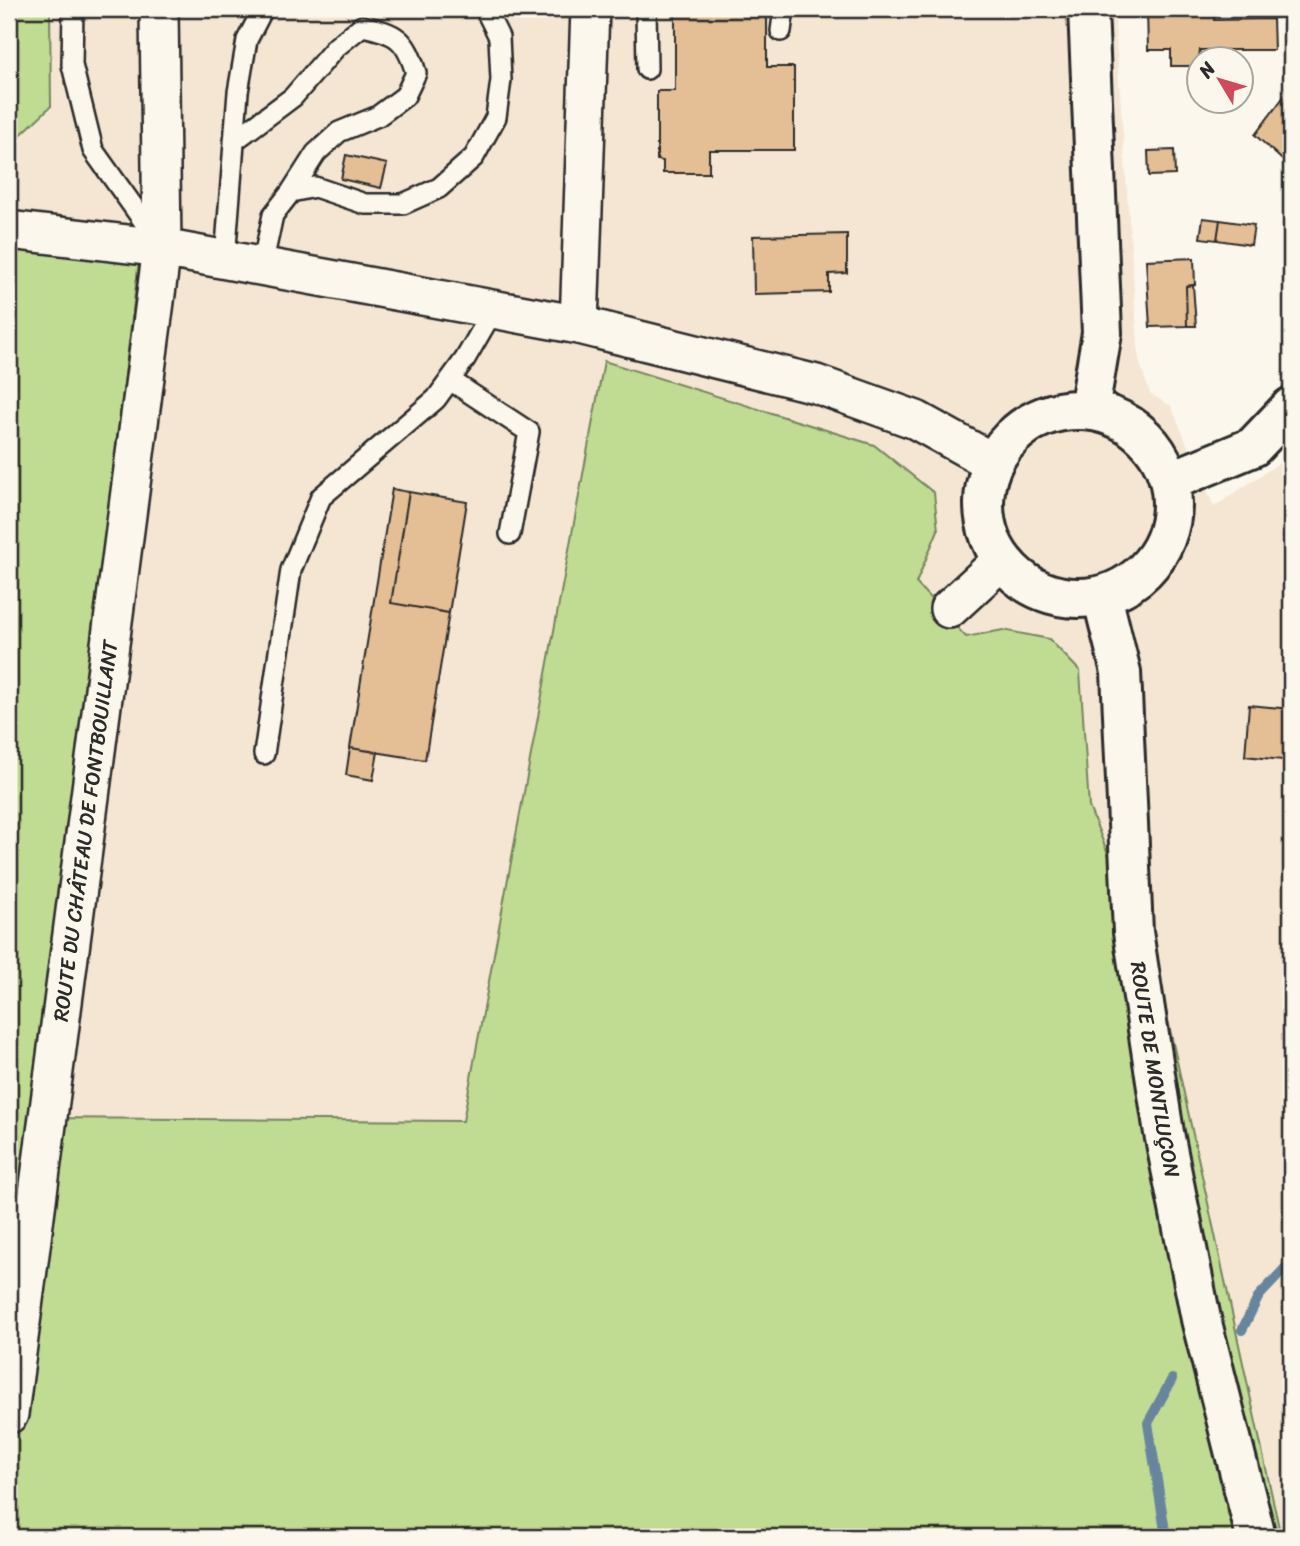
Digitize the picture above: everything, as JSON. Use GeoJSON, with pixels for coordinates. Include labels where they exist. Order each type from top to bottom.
{"type":"FeatureCollection","features":[{"type":"Feature","properties":{"kind":"main road"},"geometry":{"type":"LineString","coordinates":[[1088,9],[1102,334],[1089,410]]}},
{"type":"Feature","properties":{"kind":"main road"},"geometry":{"type":"LineString","coordinates":[[1170,481],[1253,447],[1291,407]]}},
{"type":"Feature","properties":{"kind":"main road"},"geometry":{"type":"LineString","coordinates":[[1089,410],[1117,417],[1141,433],[1159,454],[1170,481],[1173,510],[1166,539],[1152,565],[1129,584],[1102,596],[1072,599],[1042,592],[1015,576],[1002,560],[985,523],[984,492],[992,462],[1009,438],[1033,421],[1060,411],[1089,410]]}},
{"type":"Feature","properties":{"kind":"main road","name":"ROUTE DE MONTLUÇON"},"geometry":{"type":"LineString","coordinates":[[1102,596],[1121,672],[1133,932],[1164,1133],[1201,1319],[1256,1537]]}},
{"type":"Feature","properties":{"kind":"street","name":"ROUTE DU CHÂTEAU DE FONTBOUILLANT"},"geometry":{"type":"LineString","coordinates":[[9,1414],[162,248],[159,9]]}},
{"type":"Feature","properties":{"kind":"street"},"geometry":{"type":"LineString","coordinates":[[579,325],[590,9]]}},
{"type":"Feature","properties":{"kind":"street"},"geometry":{"type":"LineString","coordinates":[[9,230],[162,248],[579,325],[816,384],[916,420],[992,462]]}},
{"type":"Feature","properties":{"kind":"street"},"geometry":{"type":"LineString","coordinates":[[949,609],[1002,560]]}},
{"type":"Feature","properties":{"kind":"lane"},"geometry":{"type":"LineString","coordinates":[[74,9],[72,65],[93,150],[162,248]]}},
{"type":"Feature","properties":{"kind":"lane"},"geometry":{"type":"LineString","coordinates":[[225,259],[237,92],[247,40],[263,9]]}},
{"type":"Feature","properties":{"kind":"lane"},"geometry":{"type":"LineString","coordinates":[[291,192],[315,187],[365,204],[403,204],[439,188],[474,157],[496,117],[501,80],[499,37],[485,9]]}},
{"type":"Feature","properties":{"kind":"lane"},"geometry":{"type":"LineString","coordinates":[[646,9],[647,69]]}},
{"type":"Feature","properties":{"kind":"lane"},"geometry":{"type":"LineString","coordinates":[[781,31],[784,9]]}},
{"type":"Feature","properties":{"kind":"lane"},"geometry":{"type":"LineString","coordinates":[[234,141],[293,97],[336,47],[362,26],[389,31],[409,48],[416,73],[405,96],[378,116],[339,132],[316,153],[273,215],[262,266]]}},
{"type":"Feature","properties":{"kind":"lane"},"geometry":{"type":"LineString","coordinates":[[264,754],[291,570],[321,497],[436,399],[494,309]]}},
{"type":"Feature","properties":{"kind":"lane"},"geometry":{"type":"LineString","coordinates":[[450,380],[528,432],[510,534]]}},
{"type":"Feature","properties":{"kind":"shaded area"},"geometry":{"type":"Polygon","coordinates":[[[50,9],[1114,9],[1139,360],[1150,394],[1171,406],[1214,507],[1291,455],[1291,1537],[1281,1537],[1159,979],[1089,807],[1080,671],[1003,630],[966,638],[916,583],[938,530],[934,493],[874,445],[604,361],[463,1121],[35,1118],[9,245],[9,146],[51,106],[50,9]]]}},
{"type":"Feature","properties":{"kind":"green space"},"geometry":{"type":"Polygon","coordinates":[[[9,9],[50,9],[51,106],[9,146],[9,9]]]}},
{"type":"Feature","properties":{"kind":"green space"},"geometry":{"type":"Polygon","coordinates":[[[9,245],[139,260],[35,1118],[463,1121],[604,361],[874,445],[934,493],[938,530],[916,583],[966,637],[1003,630],[1049,639],[1080,671],[1089,807],[1159,979],[1281,1537],[9,1537],[9,245]]]}},
{"type":"Feature","properties":{"kind":"building"},"geometry":{"type":"Polygon","coordinates":[[[675,9],[767,10],[767,67],[794,67],[794,150],[709,150],[709,173],[663,173],[663,161],[657,160],[657,91],[675,91],[675,9]]]}},
{"type":"Feature","properties":{"kind":"building"},"geometry":{"type":"Polygon","coordinates":[[[1147,9],[1213,9],[1214,20],[1273,19],[1274,50],[1254,50],[1254,46],[1184,46],[1184,66],[1171,66],[1171,50],[1148,50],[1147,9]]]}},
{"type":"Feature","properties":{"kind":"building"},"geometry":{"type":"Polygon","coordinates":[[[1288,91],[1291,94],[1291,168],[1255,135],[1288,91]]]}},
{"type":"Feature","properties":{"kind":"building"},"geometry":{"type":"Polygon","coordinates":[[[1174,150],[1175,175],[1149,176],[1148,151],[1174,150]]]}},
{"type":"Feature","properties":{"kind":"building"},"geometry":{"type":"Polygon","coordinates":[[[346,155],[387,164],[381,188],[341,179],[346,155]]]}},
{"type":"Feature","properties":{"kind":"building"},"geometry":{"type":"Polygon","coordinates":[[[1203,218],[1220,220],[1217,240],[1200,238],[1203,218]]]}},
{"type":"Feature","properties":{"kind":"building"},"geometry":{"type":"Polygon","coordinates":[[[1220,220],[1254,225],[1251,245],[1217,240],[1220,220]]]}},
{"type":"Feature","properties":{"kind":"building"},"geometry":{"type":"Polygon","coordinates":[[[847,234],[847,273],[829,274],[829,292],[754,294],[753,236],[847,234]]]}},
{"type":"Feature","properties":{"kind":"building"},"geometry":{"type":"Polygon","coordinates":[[[1194,258],[1195,285],[1186,286],[1187,326],[1150,327],[1146,260],[1194,258]]]}},
{"type":"Feature","properties":{"kind":"building"},"geometry":{"type":"Polygon","coordinates":[[[1193,285],[1196,326],[1187,326],[1186,286],[1193,285]]]}},
{"type":"Feature","properties":{"kind":"building"},"geometry":{"type":"Polygon","coordinates":[[[392,489],[409,492],[391,603],[449,613],[425,760],[350,748],[392,489]]]}},
{"type":"Feature","properties":{"kind":"building"},"geometry":{"type":"Polygon","coordinates":[[[409,492],[467,502],[449,613],[391,603],[409,492]]]}},
{"type":"Feature","properties":{"kind":"building"},"geometry":{"type":"Polygon","coordinates":[[[1249,705],[1291,709],[1291,761],[1245,756],[1249,705]]]}},
{"type":"Feature","properties":{"kind":"building"},"geometry":{"type":"Polygon","coordinates":[[[350,748],[378,752],[373,780],[346,775],[350,748]]]}},
{"type":"Feature","properties":{"kind":"waterway"},"geometry":{"type":"LineString","coordinates":[[1242,1330],[1259,1296],[1291,1262]]}},
{"type":"Feature","properties":{"kind":"waterway"},"geometry":{"type":"LineString","coordinates":[[1166,1537],[1148,1423],[1172,1379]]}}]}
